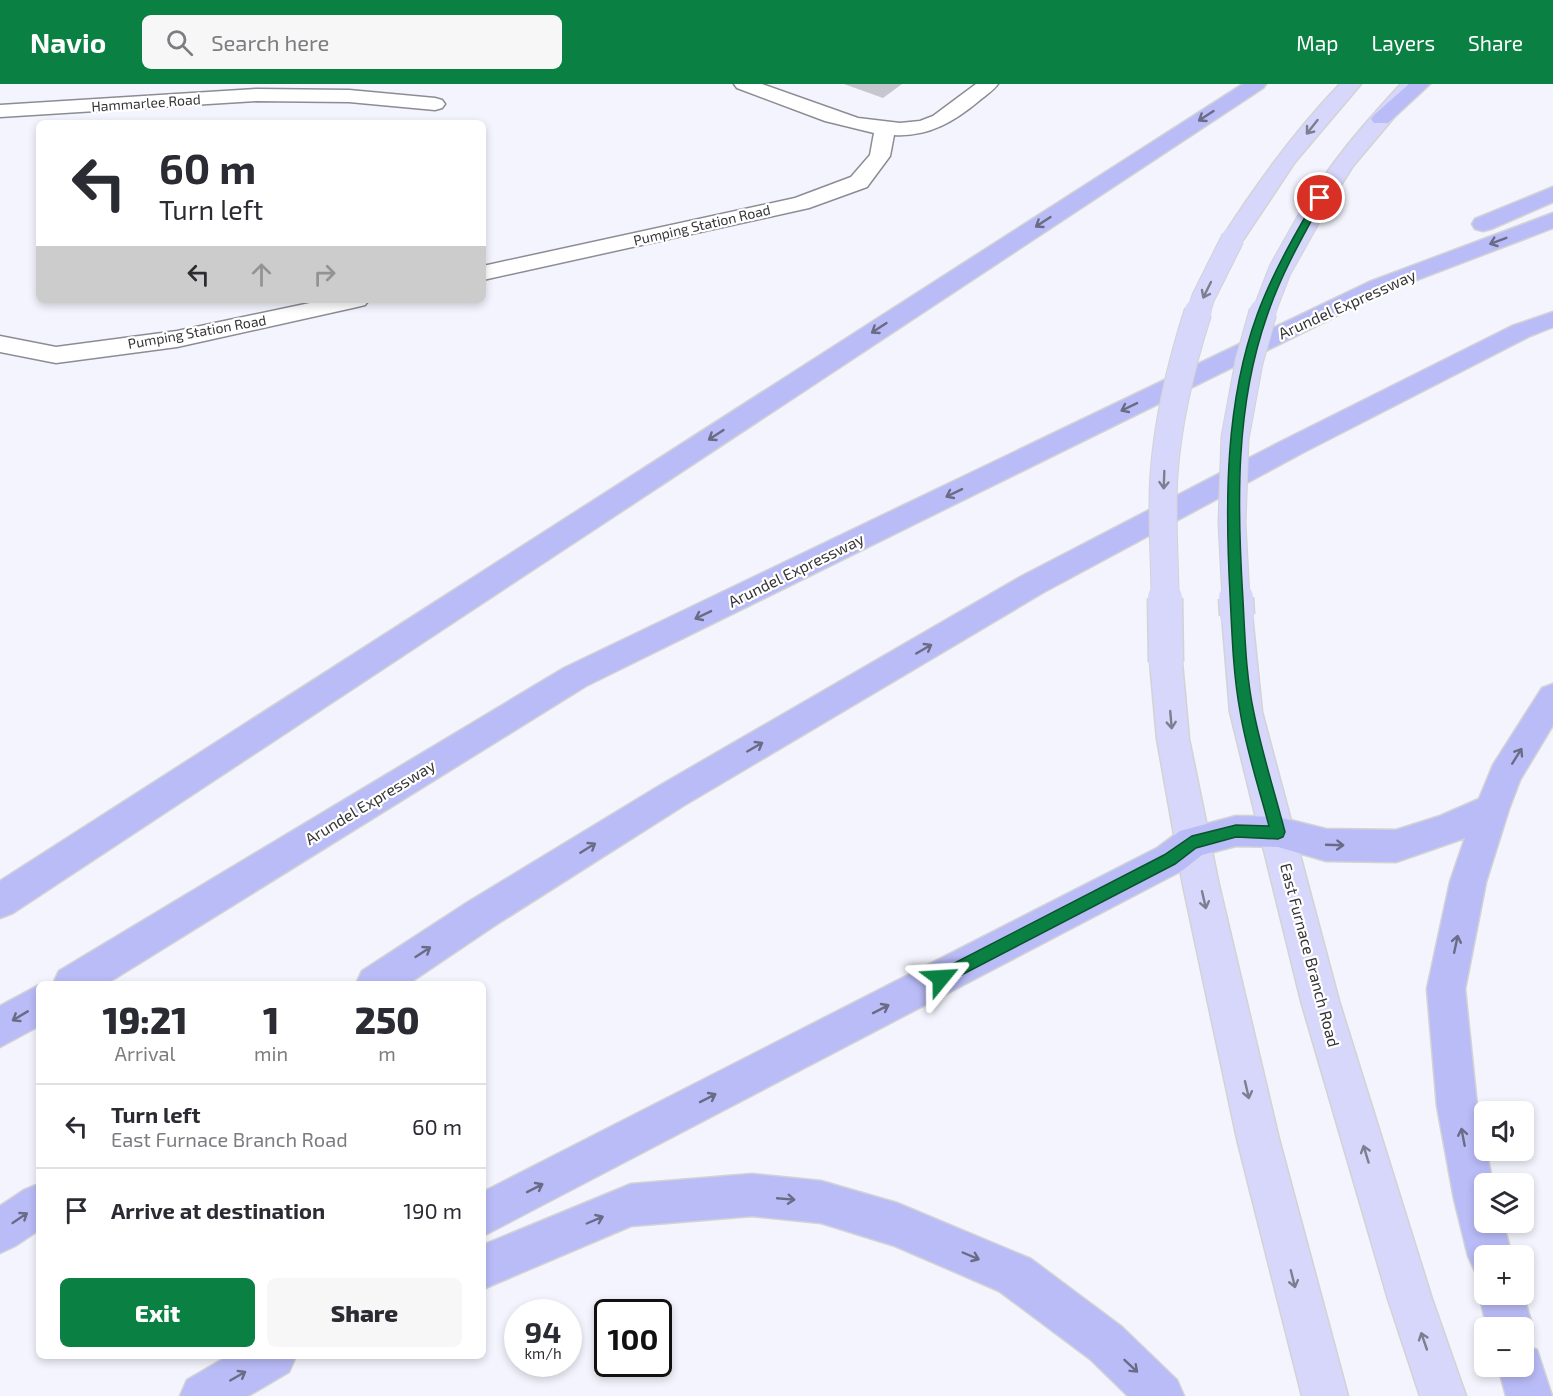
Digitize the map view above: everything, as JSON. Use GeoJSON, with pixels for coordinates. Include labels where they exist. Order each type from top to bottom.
{"type":"FeatureCollection","features":[{"type":"Feature","properties":{"kind":"highway"},"geometry":{"type":"LineString","coordinates":[[0,901],[1256,84]]}},
{"type":"Feature","properties":{"kind":"highway"},"geometry":{"type":"LineString","coordinates":[[1381,118],[1420,84]]}},
{"type":"Feature","properties":{"kind":"highway"},"geometry":{"type":"LineString","coordinates":[[1377,287],[1432,245],[1553,194]]}},
{"type":"Feature","properties":{"kind":"highway","name":"Arundel Expressway"},"geometry":{"type":"LineString","coordinates":[[77,981],[575,677],[1377,287],[1553,220]]}},
{"type":"Feature","properties":{"kind":"highway"},"geometry":{"type":"LineString","coordinates":[[380,981],[481,914],[672,796],[1033,585],[1296,445],[1521,331],[1553,318]]}},
{"type":"Feature","properties":{"kind":"highway"},"geometry":{"type":"LineString","coordinates":[[1487,1245],[1475,1199],[1457,1106],[1446,990],[1468,882],[1492,808],[1505,776],[1553,697]]}},
{"type":"Feature","properties":{"kind":"highway"},"geometry":{"type":"LineString","coordinates":[[486,1213],[1170,860],[1192,842],[1236,831],[1278,832],[1326,845],[1396,846],[1448,829],[1492,808]]}},
{"type":"Feature","properties":{"kind":"highway"},"geometry":{"type":"LineString","coordinates":[[0,1028],[36,1006]]}},
{"type":"Feature","properties":{"kind":"highway"},"geometry":{"type":"LineString","coordinates":[[486,1267],[631,1205],[752,1195],[821,1202],[897,1225],[1015,1275],[1106,1343],[1161,1396]]}},
{"type":"Feature","properties":{"kind":"highway"},"geometry":{"type":"LineString","coordinates":[[0,1231],[36,1207]]}},
{"type":"Feature","properties":{"kind":"highway"},"geometry":{"type":"LineString","coordinates":[[203,1396],[268,1359]]}},
{"type":"Feature","properties":{"kind":"highway"},"geometry":{"type":"LineString","coordinates":[[1524,1377],[1529,1396]]}},
{"type":"Feature","properties":{"kind":"main road"},"geometry":{"type":"LineString","coordinates":[[1325,1396],[1258,1139],[1192,842],[1173,739],[1166,662],[1164,476],[1170,423],[1184,356],[1203,298],[1233,238],[1256,201],[1322,115],[1351,84]]}},
{"type":"Feature","properties":{"kind":"main road","name":"East Furnace Branch Road"},"geometry":{"type":"LineString","coordinates":[[1412,84],[1381,118],[1320,198],[1280,270],[1261,318],[1249,362],[1237,428],[1232,524],[1246,712],[1320,1001],[1410,1299],[1443,1396]]}},
{"type":"Feature","properties":{"kind":"street"},"geometry":{"type":"LineString","coordinates":[[755,85],[830,115],[885,128],[922,127],[944,118],[988,84]]}},
{"type":"Feature","properties":{"kind":"street","name":"Hammarlee Road"},"geometry":{"type":"LineString","coordinates":[[0,111],[256,95],[350,96],[435,104]]}},
{"type":"Feature","properties":{"kind":"street","name":"Pumping Station Road"},"geometry":{"type":"LineString","coordinates":[[486,272],[801,203],[840,189],[859,182],[880,156],[885,128]]}},
{"type":"Feature","properties":{"kind":"street","name":"Pumping Station Road"},"geometry":{"type":"LineString","coordinates":[[0,344],[56,355],[177,339],[343,303]]}},
{"type":"Feature","properties":{"kind":"building"},"geometry":{"type":"Polygon","coordinates":[[[844,84],[902,84],[883,98],[844,84]]]}},
{"type":"Feature","properties":{"kind":"route"},"geometry":{"type":"LineString","coordinates":[[941,978],[1170,860],[1192,842],[1236,831],[1278,832],[1246,712],[1232,524],[1235,438],[1249,362],[1261,318],[1280,270],[1320,198]]}}]}
